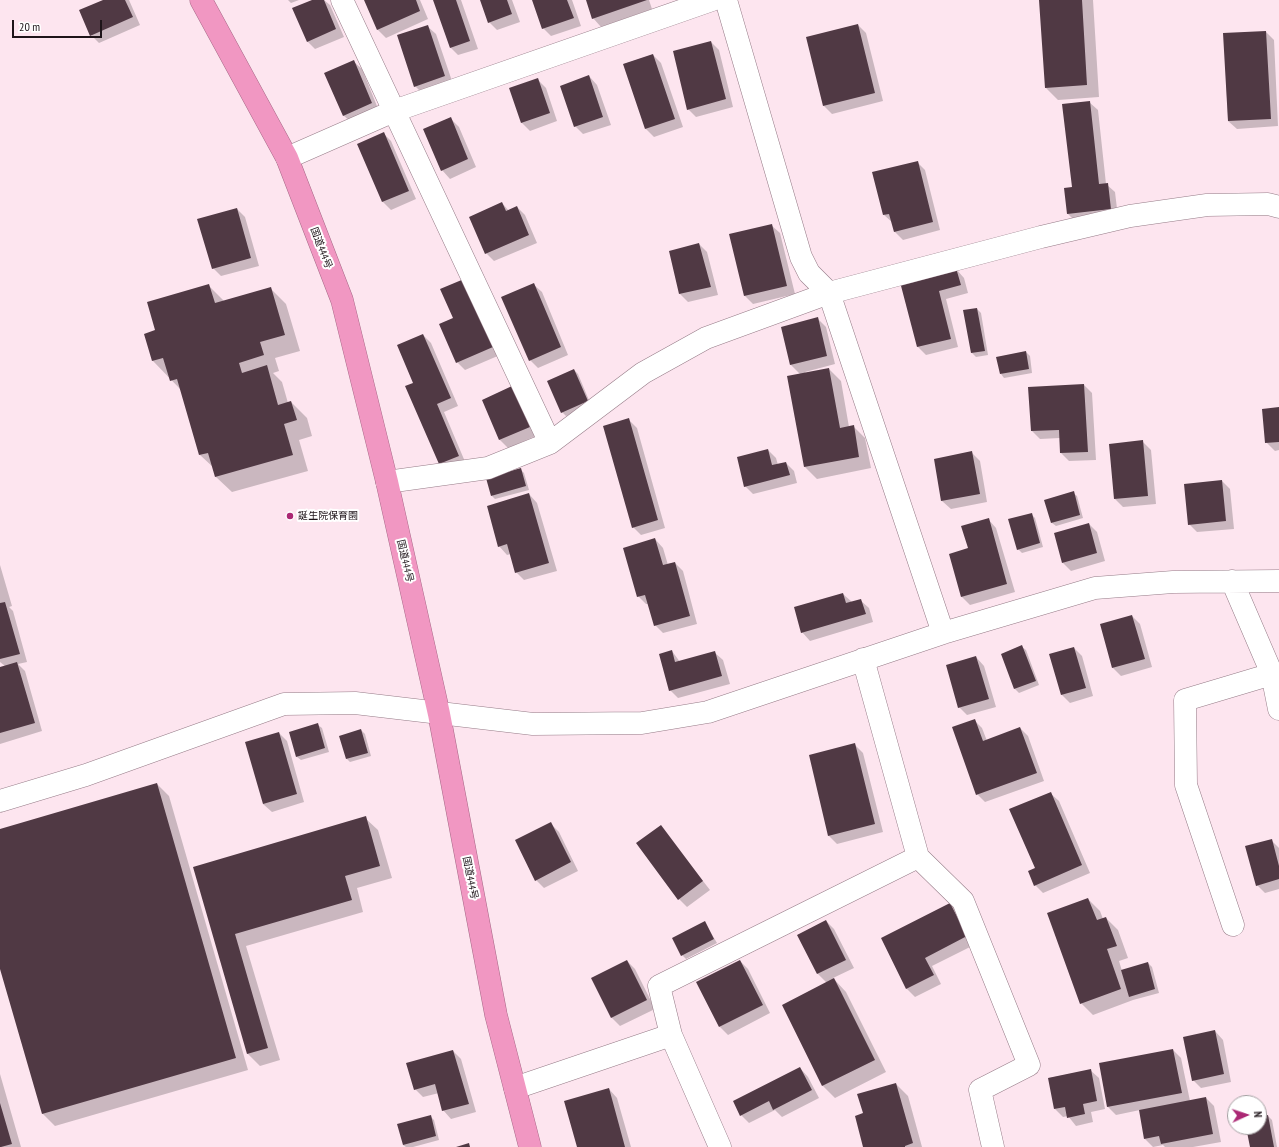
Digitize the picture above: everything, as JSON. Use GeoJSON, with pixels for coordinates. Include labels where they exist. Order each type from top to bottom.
{"type":"FeatureCollection","features":[{"type":"Feature","properties":{"kind":"highway","name":"国道444号"},"geometry":{"type":"LineString","coordinates":[[201,0],[286,158],[342,300],[387,482],[439,714],[496,1015],[530,1147]]}},
{"type":"Feature","properties":{"kind":"street"},"geometry":{"type":"LineString","coordinates":[[342,0],[550,443]]}},
{"type":"Feature","properties":{"kind":"street"},"geometry":{"type":"LineString","coordinates":[[286,158],[394,110],[712,0]]}},
{"type":"Feature","properties":{"kind":"street"},"geometry":{"type":"LineString","coordinates":[[726,0],[801,257],[809,273],[829,293],[943,633]]}},
{"type":"Feature","properties":{"kind":"street"},"geometry":{"type":"LineString","coordinates":[[387,482],[488,468],[550,443],[643,373],[706,338],[829,293],[1041,237],[1130,216],[1207,205],[1268,204],[1279,207]]}},
{"type":"Feature","properties":{"kind":"street"},"geometry":{"type":"LineString","coordinates":[[1232,581],[1272,674],[1279,709]]}},
{"type":"Feature","properties":{"kind":"street"},"geometry":{"type":"LineString","coordinates":[[0,801],[86,775],[284,704],[355,703],[533,724],[642,723],[708,712],[943,633],[1095,588],[1173,582],[1279,581]]}},
{"type":"Feature","properties":{"kind":"street"},"geometry":{"type":"LineString","coordinates":[[863,659],[918,857],[963,901],[1029,1065],[980,1090],[994,1147]]}},
{"type":"Feature","properties":{"kind":"street"},"geometry":{"type":"LineString","coordinates":[[1233,925],[1186,785],[1185,700],[1272,674]]}},
{"type":"Feature","properties":{"kind":"street"},"geometry":{"type":"LineString","coordinates":[[720,1147],[671,1035],[659,986],[918,857]]}},
{"type":"Feature","properties":{"kind":"street"},"geometry":{"type":"LineString","coordinates":[[515,1088],[671,1035]]}},
{"type":"Feature","properties":{"kind":"building"},"geometry":{"type":"Polygon","coordinates":[[[103,0],[125,0],[133,17],[90,36],[79,10],[103,0]]]}},
{"type":"Feature","properties":{"kind":"building"},"geometry":{"type":"Polygon","coordinates":[[[312,0],[324,0],[336,29],[307,42],[292,8],[312,0]]]}},
{"type":"Feature","properties":{"kind":"building"},"geometry":{"type":"Polygon","coordinates":[[[364,0],[416,0],[420,11],[377,30],[364,0]]]}},
{"type":"Feature","properties":{"kind":"building"},"geometry":{"type":"Polygon","coordinates":[[[433,0],[456,0],[470,41],[450,48],[433,0]]]}},
{"type":"Feature","properties":{"kind":"building"},"geometry":{"type":"Polygon","coordinates":[[[480,0],[507,0],[512,14],[488,23],[480,0]]]}},
{"type":"Feature","properties":{"kind":"building"},"geometry":{"type":"Polygon","coordinates":[[[532,0],[567,0],[574,18],[542,29],[532,0]]]}},
{"type":"Feature","properties":{"kind":"building"},"geometry":{"type":"Polygon","coordinates":[[[586,0],[647,0],[592,19],[586,0]]]}},
{"type":"Feature","properties":{"kind":"building"},"geometry":{"type":"Polygon","coordinates":[[[1039,0],[1082,0],[1087,85],[1045,88],[1039,0]]]}},
{"type":"Feature","properties":{"kind":"building"},"geometry":{"type":"Polygon","coordinates":[[[858,24],[875,93],[823,106],[806,37],[858,24]]]}},
{"type":"Feature","properties":{"kind":"building"},"geometry":{"type":"Polygon","coordinates":[[[428,25],[445,76],[414,87],[397,35],[428,25]]]}},
{"type":"Feature","properties":{"kind":"building"},"geometry":{"type":"Polygon","coordinates":[[[1266,31],[1271,119],[1228,121],[1223,33],[1266,31]]]}},
{"type":"Feature","properties":{"kind":"building"},"geometry":{"type":"Polygon","coordinates":[[[711,41],[726,99],[687,110],[673,51],[711,41]]]}},
{"type":"Feature","properties":{"kind":"building"},"geometry":{"type":"Polygon","coordinates":[[[653,54],[675,119],[645,129],[623,64],[653,54]]]}},
{"type":"Feature","properties":{"kind":"building"},"geometry":{"type":"Polygon","coordinates":[[[354,60],[372,103],[343,116],[324,73],[354,60]]]}},
{"type":"Feature","properties":{"kind":"building"},"geometry":{"type":"Polygon","coordinates":[[[589,75],[603,117],[574,127],[560,86],[589,75]]]}},
{"type":"Feature","properties":{"kind":"building"},"geometry":{"type":"Polygon","coordinates":[[[538,78],[550,113],[521,123],[509,88],[538,78]]]}},
{"type":"Feature","properties":{"kind":"building"},"geometry":{"type":"Polygon","coordinates":[[[1090,101],[1099,184],[1108,183],[1111,209],[1067,214],[1064,188],[1072,187],[1062,104],[1090,101]]]}},
{"type":"Feature","properties":{"kind":"building"},"geometry":{"type":"Polygon","coordinates":[[[451,117],[468,159],[441,171],[423,129],[451,117]]]}},
{"type":"Feature","properties":{"kind":"building"},"geometry":{"type":"Polygon","coordinates":[[[384,132],[409,191],[382,202],[357,144],[384,132]]]}},
{"type":"Feature","properties":{"kind":"building"},"geometry":{"type":"Polygon","coordinates":[[[918,161],[933,222],[894,232],[889,214],[883,215],[872,172],[918,161]]]}},
{"type":"Feature","properties":{"kind":"building"},"geometry":{"type":"Polygon","coordinates":[[[502,202],[506,211],[517,206],[529,235],[485,254],[469,217],[502,202]]]}},
{"type":"Feature","properties":{"kind":"building"},"geometry":{"type":"Polygon","coordinates":[[[237,208],[251,258],[212,269],[197,219],[237,208]]]}},
{"type":"Feature","properties":{"kind":"building"},"geometry":{"type":"Polygon","coordinates":[[[772,224],[787,286],[744,296],[729,234],[772,224]]]}},
{"type":"Feature","properties":{"kind":"building"},"geometry":{"type":"Polygon","coordinates":[[[699,243],[711,287],[679,294],[669,251],[699,243]]]}},
{"type":"Feature","properties":{"kind":"building"},"geometry":{"type":"Polygon","coordinates":[[[956,268],[961,285],[939,291],[951,339],[917,347],[900,282],[956,268]]]}},
{"type":"Feature","properties":{"kind":"building"},"geometry":{"type":"Polygon","coordinates":[[[464,279],[493,347],[456,363],[439,324],[453,318],[440,289],[464,279]]]}},
{"type":"Feature","properties":{"kind":"building"},"geometry":{"type":"Polygon","coordinates":[[[534,283],[561,347],[529,361],[501,297],[534,283]]]}},
{"type":"Feature","properties":{"kind":"building"},"geometry":{"type":"Polygon","coordinates":[[[209,284],[215,303],[271,287],[285,335],[260,342],[264,355],[239,363],[242,373],[267,365],[278,405],[291,401],[297,420],[284,424],[293,455],[215,477],[208,453],[199,455],[177,379],[170,381],[163,358],[152,361],[144,334],[155,330],[147,302],[209,284]]]}},
{"type":"Feature","properties":{"kind":"building"},"geometry":{"type":"Polygon","coordinates":[[[977,308],[985,351],[971,353],[963,310],[977,308]]]}},
{"type":"Feature","properties":{"kind":"building"},"geometry":{"type":"Polygon","coordinates":[[[818,317],[827,356],[790,365],[781,327],[818,317]]]}},
{"type":"Feature","properties":{"kind":"building"},"geometry":{"type":"Polygon","coordinates":[[[423,334],[451,398],[437,404],[459,456],[439,464],[405,386],[413,383],[397,345],[423,334]]]}},
{"type":"Feature","properties":{"kind":"building"},"geometry":{"type":"Polygon","coordinates":[[[1026,351],[1029,369],[1000,374],[996,357],[1026,351]]]}},
{"type":"Feature","properties":{"kind":"building"},"geometry":{"type":"Polygon","coordinates":[[[829,368],[840,428],[854,425],[859,457],[804,467],[787,376],[829,368]]]}},
{"type":"Feature","properties":{"kind":"building"},"geometry":{"type":"Polygon","coordinates":[[[574,369],[588,401],[561,413],[547,381],[574,369]]]}},
{"type":"Feature","properties":{"kind":"building"},"geometry":{"type":"Polygon","coordinates":[[[1084,384],[1088,452],[1060,453],[1059,430],[1031,431],[1028,387],[1084,384]]]}},
{"type":"Feature","properties":{"kind":"building"},"geometry":{"type":"Polygon","coordinates":[[[512,386],[530,427],[499,440],[482,400],[512,386]]]}},
{"type":"Feature","properties":{"kind":"building"},"geometry":{"type":"Polygon","coordinates":[[[1279,407],[1279,442],[1265,443],[1262,409],[1279,407]]]}},
{"type":"Feature","properties":{"kind":"building"},"geometry":{"type":"Polygon","coordinates":[[[629,418],[658,520],[632,528],[603,426],[629,418]]]}},
{"type":"Feature","properties":{"kind":"building"},"geometry":{"type":"Polygon","coordinates":[[[1143,440],[1148,496],[1114,499],[1109,444],[1143,440]]]}},
{"type":"Feature","properties":{"kind":"building"},"geometry":{"type":"Polygon","coordinates":[[[768,449],[772,465],[786,462],[790,475],[744,487],[737,457],[768,449]]]}},
{"type":"Feature","properties":{"kind":"building"},"geometry":{"type":"Polygon","coordinates":[[[972,451],[980,494],[941,501],[934,459],[972,451]]]}},
{"type":"Feature","properties":{"kind":"building"},"geometry":{"type":"Polygon","coordinates":[[[521,468],[526,486],[491,496],[486,478],[521,468]]]}},
{"type":"Feature","properties":{"kind":"building"},"geometry":{"type":"Polygon","coordinates":[[[1222,480],[1226,521],[1188,525],[1184,484],[1222,480]]]}},
{"type":"Feature","properties":{"kind":"building"},"geometry":{"type":"Polygon","coordinates":[[[1074,491],[1080,515],[1051,523],[1044,500],[1074,491]]]}},
{"type":"Feature","properties":{"kind":"building"},"geometry":{"type":"Polygon","coordinates":[[[529,493],[549,563],[515,573],[507,544],[498,547],[487,506],[529,493]]]}},
{"type":"Feature","properties":{"kind":"building"},"geometry":{"type":"Polygon","coordinates":[[[1032,513],[1040,543],[1017,550],[1008,519],[1032,513]]]}},
{"type":"Feature","properties":{"kind":"building"},"geometry":{"type":"Polygon","coordinates":[[[989,518],[1007,584],[961,597],[949,554],[968,548],[961,526],[989,518]]]}},
{"type":"Feature","properties":{"kind":"building"},"geometry":{"type":"Polygon","coordinates":[[[1089,523],[1097,553],[1062,563],[1054,533],[1089,523]]]}},
{"type":"Feature","properties":{"kind":"building"},"geometry":{"type":"Polygon","coordinates":[[[655,538],[663,565],[675,562],[690,616],[654,626],[645,595],[637,597],[623,548],[655,538]]]}},
{"type":"Feature","properties":{"kind":"building"},"geometry":{"type":"Polygon","coordinates":[[[843,593],[846,603],[861,599],[866,614],[801,633],[794,607],[843,593]]]}},
{"type":"Feature","properties":{"kind":"building"},"geometry":{"type":"Polygon","coordinates":[[[5,602],[20,654],[0,659],[0,603],[5,602]]]}},
{"type":"Feature","properties":{"kind":"building"},"geometry":{"type":"Polygon","coordinates":[[[1132,615],[1145,659],[1112,668],[1100,624],[1132,615]]]}},
{"type":"Feature","properties":{"kind":"building"},"geometry":{"type":"Polygon","coordinates":[[[1022,645],[1036,681],[1014,689],[1001,654],[1022,645]]]}},
{"type":"Feature","properties":{"kind":"building"},"geometry":{"type":"Polygon","coordinates":[[[1074,647],[1086,688],[1061,695],[1049,654],[1074,647]]]}},
{"type":"Feature","properties":{"kind":"building"},"geometry":{"type":"Polygon","coordinates":[[[672,650],[675,662],[715,651],[722,676],[669,691],[659,654],[672,650]]]}},
{"type":"Feature","properties":{"kind":"building"},"geometry":{"type":"Polygon","coordinates":[[[976,656],[989,699],[958,708],[946,665],[976,656]]]}},
{"type":"Feature","properties":{"kind":"building"},"geometry":{"type":"Polygon","coordinates":[[[17,662],[35,723],[0,733],[0,667],[17,662]]]}},
{"type":"Feature","properties":{"kind":"building"},"geometry":{"type":"Polygon","coordinates":[[[975,719],[983,741],[1020,727],[1037,773],[976,795],[952,727],[975,719]]]}},
{"type":"Feature","properties":{"kind":"building"},"geometry":{"type":"Polygon","coordinates":[[[318,723],[325,748],[296,757],[289,732],[318,723]]]}},
{"type":"Feature","properties":{"kind":"building"},"geometry":{"type":"Polygon","coordinates":[[[361,729],[368,753],[346,759],[339,736],[361,729]]]}},
{"type":"Feature","properties":{"kind":"building"},"geometry":{"type":"Polygon","coordinates":[[[279,732],[297,794],[263,804],[245,742],[279,732]]]}},
{"type":"Feature","properties":{"kind":"building"},"geometry":{"type":"Polygon","coordinates":[[[855,743],[875,824],[828,836],[809,755],[855,743]]]}},
{"type":"Feature","properties":{"kind":"building"},"geometry":{"type":"Polygon","coordinates":[[[157,783],[236,1058],[42,1114],[0,969],[0,829],[157,783]]]}},
{"type":"Feature","properties":{"kind":"building"},"geometry":{"type":"Polygon","coordinates":[[[1051,792],[1082,865],[1034,886],[1028,871],[1035,868],[1009,809],[1051,792]]]}},
{"type":"Feature","properties":{"kind":"building"},"geometry":{"type":"Polygon","coordinates":[[[366,816],[380,866],[345,876],[352,900],[235,934],[268,1048],[247,1054],[193,867],[366,816]]]}},
{"type":"Feature","properties":{"kind":"building"},"geometry":{"type":"Polygon","coordinates":[[[551,822],[571,862],[535,881],[515,840],[551,822]]]}},
{"type":"Feature","properties":{"kind":"building"},"geometry":{"type":"Polygon","coordinates":[[[661,825],[703,881],[678,900],[636,843],[661,825]]]}},
{"type":"Feature","properties":{"kind":"building"},"geometry":{"type":"Polygon","coordinates":[[[1272,839],[1279,866],[1279,879],[1256,886],[1245,846],[1272,839]]]}},
{"type":"Feature","properties":{"kind":"building"},"geometry":{"type":"Polygon","coordinates":[[[1088,898],[1097,920],[1106,917],[1117,946],[1107,949],[1121,989],[1080,1004],[1047,913],[1088,898]]]}},
{"type":"Feature","properties":{"kind":"building"},"geometry":{"type":"Polygon","coordinates":[[[950,903],[967,936],[925,958],[934,975],[906,989],[881,938],[950,903]]]}},
{"type":"Feature","properties":{"kind":"building"},"geometry":{"type":"Polygon","coordinates":[[[826,920],[846,960],[817,974],[797,935],[826,920]]]}},
{"type":"Feature","properties":{"kind":"building"},"geometry":{"type":"Polygon","coordinates":[[[705,921],[714,939],[681,956],[672,938],[705,921]]]}},
{"type":"Feature","properties":{"kind":"building"},"geometry":{"type":"Polygon","coordinates":[[[627,960],[647,1000],[611,1018],[591,978],[627,960]]]}},
{"type":"Feature","properties":{"kind":"building"},"geometry":{"type":"Polygon","coordinates":[[[740,960],[763,1005],[719,1027],[696,982],[740,960]]]}},
{"type":"Feature","properties":{"kind":"building"},"geometry":{"type":"Polygon","coordinates":[[[1148,962],[1155,989],[1129,997],[1121,970],[1148,962]]]}},
{"type":"Feature","properties":{"kind":"building"},"geometry":{"type":"Polygon","coordinates":[[[834,978],[875,1060],[822,1086],[782,1005],[834,978]]]}},
{"type":"Feature","properties":{"kind":"building"},"geometry":{"type":"Polygon","coordinates":[[[1215,1030],[1224,1074],[1192,1081],[1183,1037],[1215,1030]]]}},
{"type":"Feature","properties":{"kind":"building"},"geometry":{"type":"Polygon","coordinates":[[[1173,1049],[1182,1093],[1107,1107],[1099,1063],[1173,1049]]]}},
{"type":"Feature","properties":{"kind":"building"},"geometry":{"type":"Polygon","coordinates":[[[453,1050],[469,1104],[442,1111],[435,1084],[414,1090],[406,1063],[453,1050]]]}},
{"type":"Feature","properties":{"kind":"building"},"geometry":{"type":"Polygon","coordinates":[[[800,1067],[812,1090],[773,1110],[769,1101],[740,1116],[733,1101],[800,1067]]]}},
{"type":"Feature","properties":{"kind":"building"},"geometry":{"type":"Polygon","coordinates":[[[1091,1069],[1097,1101],[1083,1104],[1085,1114],[1067,1118],[1065,1107],[1054,1109],[1048,1078],[1091,1069]]]}},
{"type":"Feature","properties":{"kind":"building"},"geometry":{"type":"Polygon","coordinates":[[[896,1083],[913,1143],[905,1147],[863,1147],[855,1116],[863,1113],[857,1094],[896,1083]]]}},
{"type":"Feature","properties":{"kind":"building"},"geometry":{"type":"Polygon","coordinates":[[[609,1088],[625,1147],[577,1147],[564,1101],[609,1088]]]}},
{"type":"Feature","properties":{"kind":"building"},"geometry":{"type":"Polygon","coordinates":[[[1206,1097],[1213,1134],[1161,1144],[1159,1136],[1144,1139],[1139,1110],[1206,1097]]]}},
{"type":"Feature","properties":{"kind":"building"},"geometry":{"type":"Polygon","coordinates":[[[0,1103],[12,1144],[1,1147],[0,1147],[0,1103]]]}},
{"type":"Feature","properties":{"kind":"building"},"geometry":{"type":"Polygon","coordinates":[[[431,1115],[436,1136],[403,1145],[397,1124],[431,1115]]]}},
{"type":"Feature","properties":{"kind":"building"},"geometry":{"type":"Polygon","coordinates":[[[1267,1115],[1274,1147],[1250,1147],[1248,1135],[1267,1135],[1267,1115]]]}},
{"type":"Feature","properties":{"kind":"building"},"geometry":{"type":"Polygon","coordinates":[[[469,1143],[470,1147],[456,1147],[469,1143]]]}},
{"type":"Feature","properties":{"kind":"place","name":"誕生院保育園"},"geometry":{"type":"Point","coordinates":[290,516]}}]}
